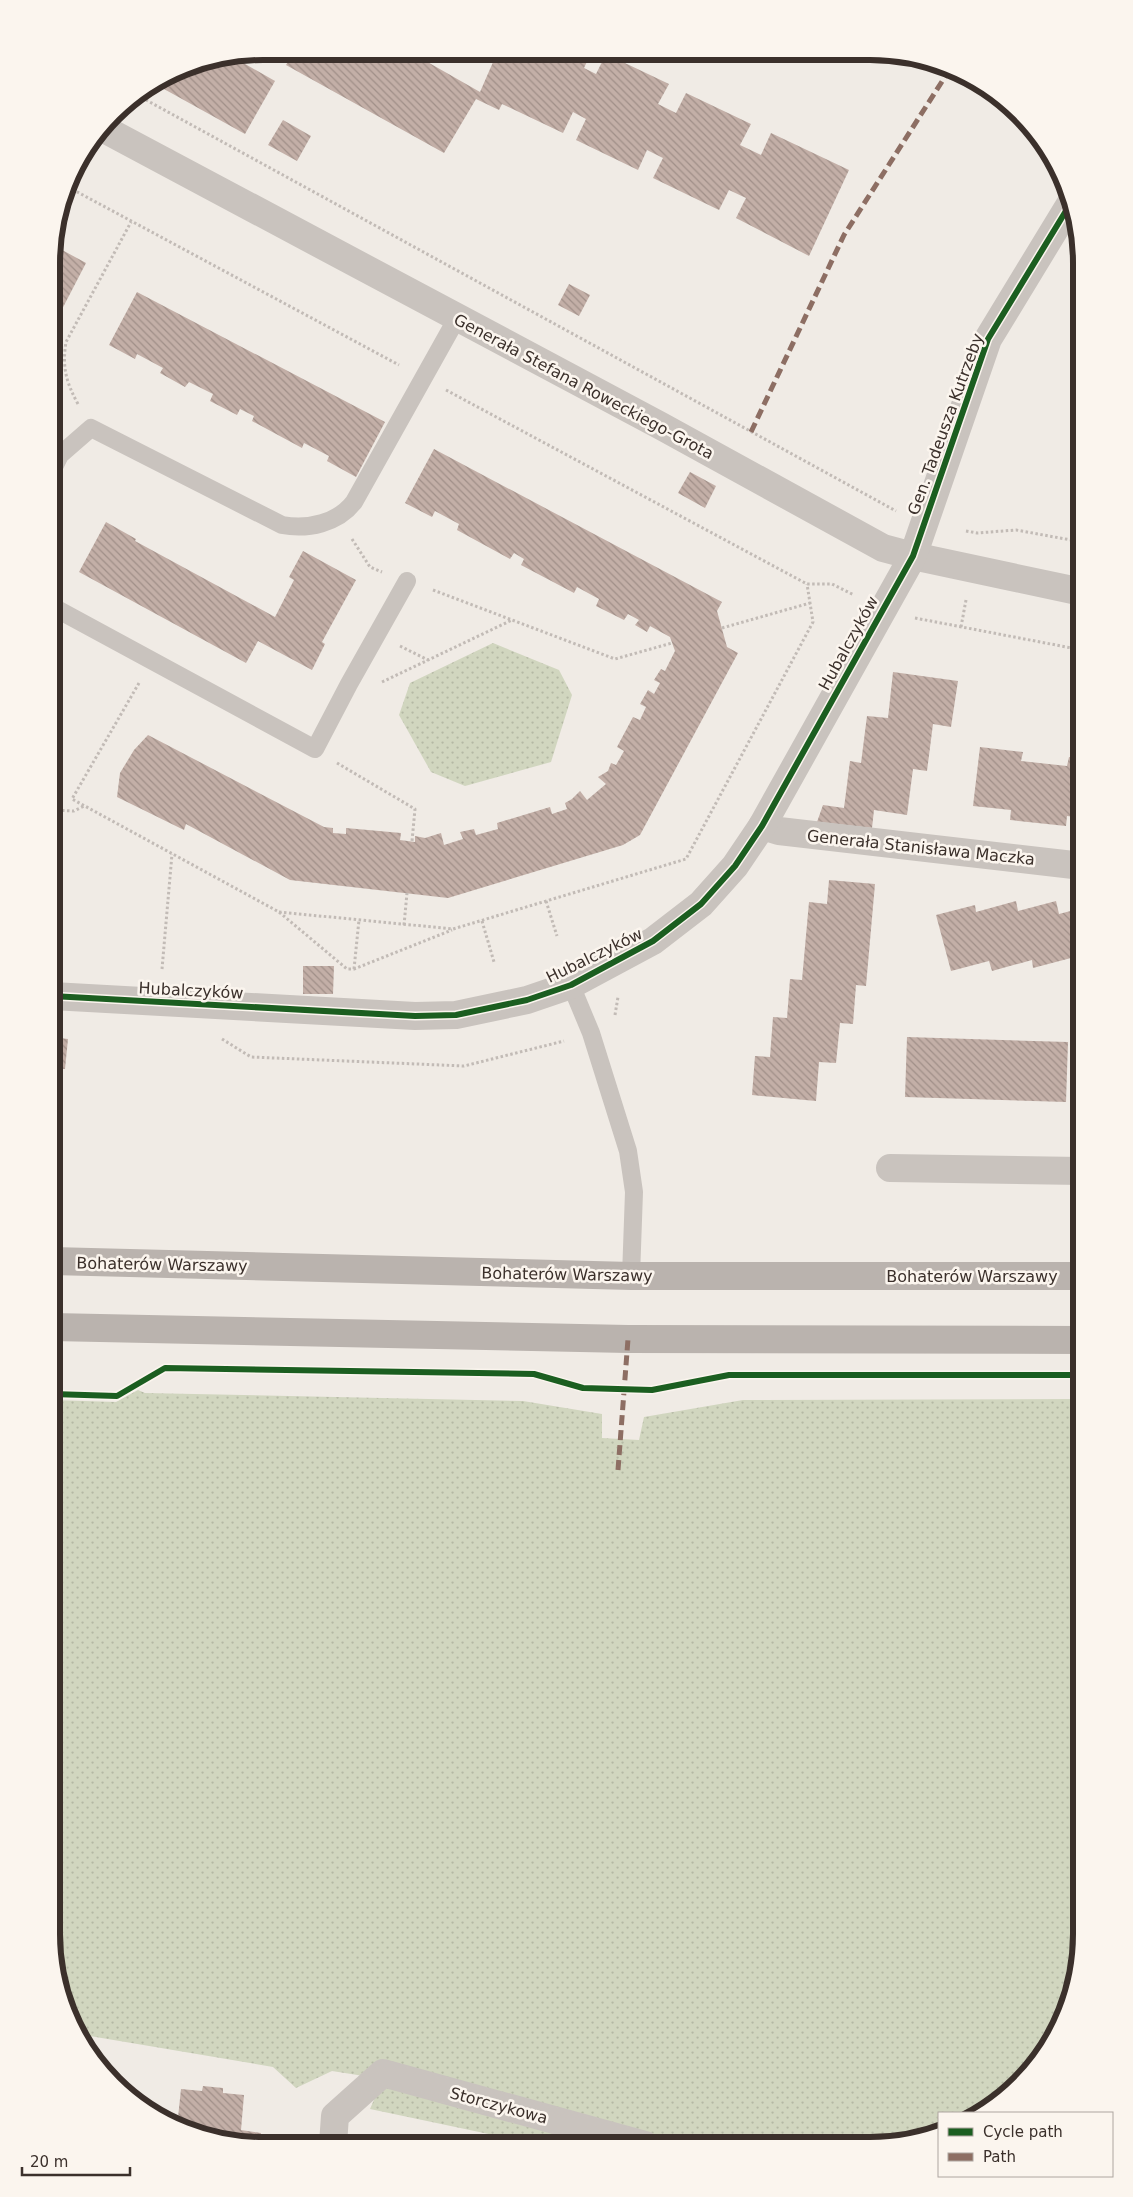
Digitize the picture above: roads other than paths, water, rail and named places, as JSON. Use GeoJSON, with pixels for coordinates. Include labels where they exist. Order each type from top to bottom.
{"type":"FeatureCollection","features":[{"type":"Feature","properties":{"kind":"main road","name":"Bohaterów Warszawy"},"geometry":{"type":"LineString","coordinates":[[60,1261],[631,1276],[1073,1276]]}},
{"type":"Feature","properties":{"kind":"main road"},"geometry":{"type":"LineString","coordinates":[[60,1327],[618,1339],[1073,1340]]}},
{"type":"Feature","properties":{"kind":"street","name":"Generała Stefana Roweckiego-Grota"},"geometry":{"type":"LineString","coordinates":[[108,131],[662,426],[883,548],[1073,590]]}},
{"type":"Feature","properties":{"kind":"street","name":"Gen. Tadeusza Kutrzeby"},"geometry":{"type":"LineString","coordinates":[[913,556],[988,339],[1066,211]]}},
{"type":"Feature","properties":{"kind":"street","name":"Hubalczyków"},"geometry":{"type":"LineString","coordinates":[[60,996],[357,1013],[456,1015],[527,1000],[571,985],[654,941],[701,904],[735,866],[762,826],[913,556]]}},
{"type":"Feature","properties":{"kind":"street","name":"Generała Stanisława Maczka"},"geometry":{"type":"LineString","coordinates":[[762,826],[779,831],[1073,865]]}},
{"type":"Feature","properties":{"kind":"street"},"geometry":{"type":"LineString","coordinates":[[890,1168],[1073,1171]]}},
{"type":"Feature","properties":{"kind":"street","name":"Storczykowa"},"geometry":{"type":"LineString","coordinates":[[334,2137],[335,2116],[383,2074],[615,2137]]}},
{"type":"Feature","properties":{"kind":"lane"},"geometry":{"type":"LineString","coordinates":[[60,454],[91,428],[282,525],[298,528],[337,517],[347,511],[354,502],[457,318]]}},
{"type":"Feature","properties":{"kind":"lane"},"geometry":{"type":"LineString","coordinates":[[60,612],[315,750],[349,684],[407,581]]}},
{"type":"Feature","properties":{"kind":"lane"},"geometry":{"type":"LineString","coordinates":[[571,985],[591,1033],[628,1151],[634,1192],[631,1276]]}}]}
